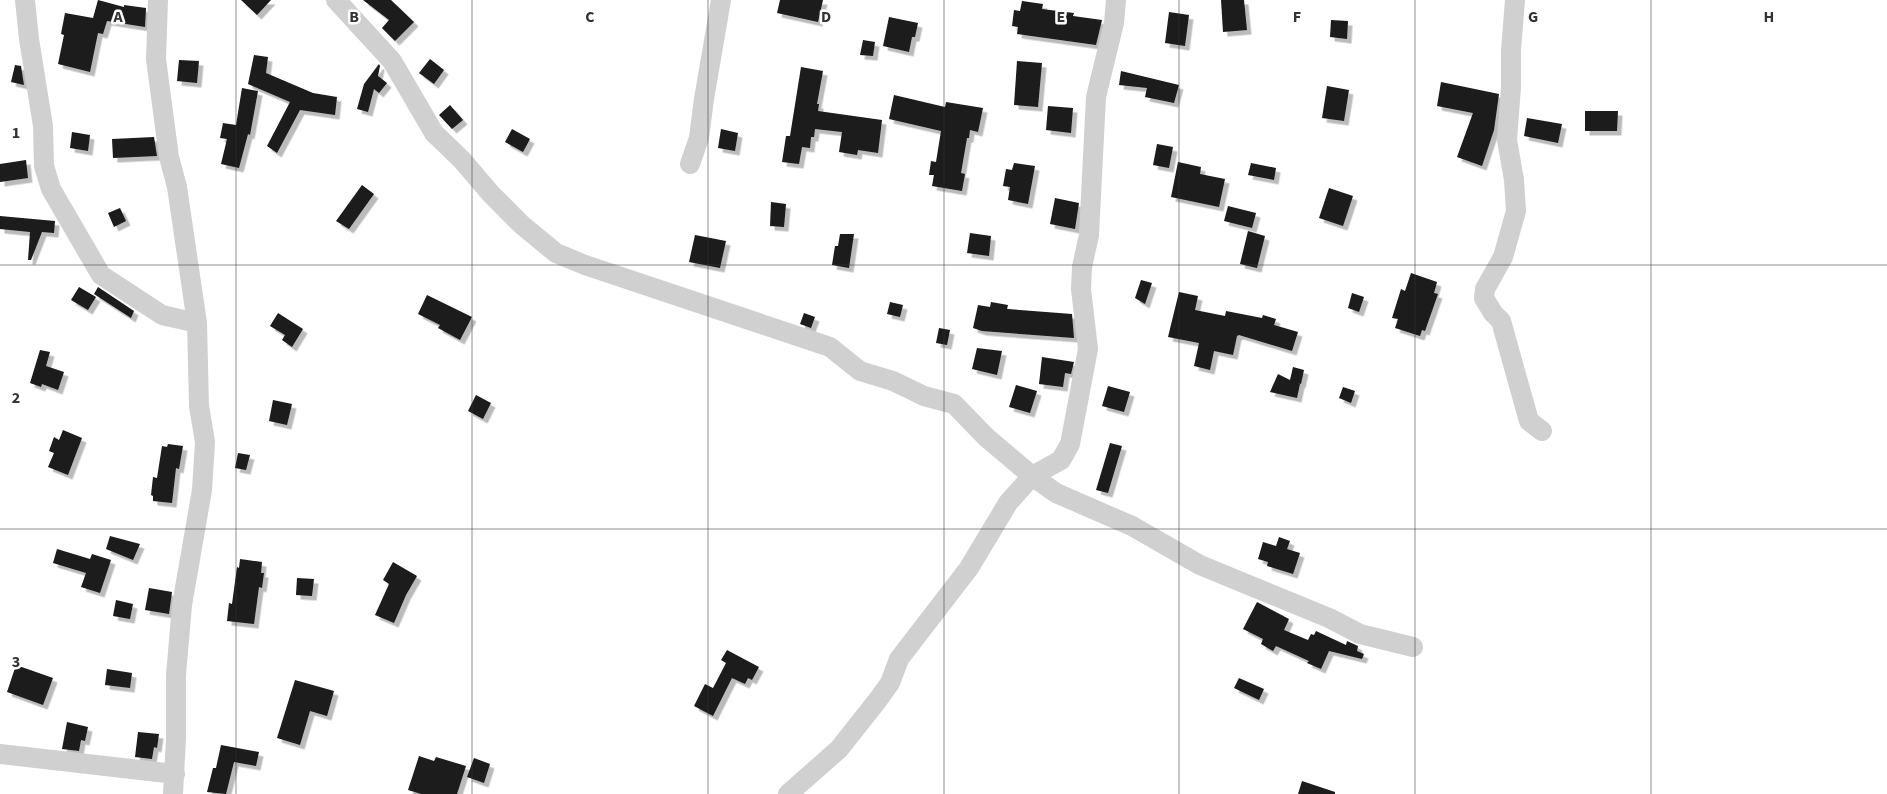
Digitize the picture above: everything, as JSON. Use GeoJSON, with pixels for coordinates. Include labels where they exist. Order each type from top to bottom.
{"type":"FeatureCollection","features":[{"type":"Feature","properties":{"kind":"street"},"geometry":{"type":"LineString","coordinates":[[24,0],[43,126],[44,166],[51,189],[101,274],[162,315],[197,322]]}},
{"type":"Feature","properties":{"kind":"street"},"geometry":{"type":"LineString","coordinates":[[0,754],[174,784],[176,675],[182,605],[202,490],[206,442],[200,406],[197,322],[156,59],[158,0]]}},
{"type":"Feature","properties":{"kind":"street"},"geometry":{"type":"LineString","coordinates":[[336,0],[392,61],[434,133],[522,225],[556,253],[585,265],[830,347],[860,371],[893,381],[924,396],[954,404],[986,437],[1032,476],[1056,493],[1132,526],[1200,564],[1329,618],[1360,634],[1413,647]]}},
{"type":"Feature","properties":{"kind":"street"},"geometry":{"type":"LineString","coordinates":[[690,164],[698,138],[721,0]]}},
{"type":"Feature","properties":{"kind":"street"},"geometry":{"type":"LineString","coordinates":[[788,794],[839,749],[890,683],[899,659],[969,568],[1008,503],[1032,476],[1062,460],[1070,444],[1088,349],[1081,300],[1081,279],[1089,235],[1096,97],[1114,23],[1116,0]]}},
{"type":"Feature","properties":{"kind":"street"},"geometry":{"type":"LineString","coordinates":[[1515,0],[1507,140],[1516,210],[1503,257],[1485,289],[1484,298],[1493,313],[1501,321],[1529,421],[1542,431]]}},
{"type":"Feature","properties":{"kind":"building"},"geometry":{"type":"Polygon","coordinates":[[[98,0],[124,7],[124,5],[146,8],[145,27],[107,21],[103,34],[98,33],[90,72],[58,64],[64,35],[61,34],[65,13],[93,18],[98,0]]]}},
{"type":"Feature","properties":{"kind":"building"},"geometry":{"type":"Polygon","coordinates":[[[241,0],[271,0],[257,15],[241,0]]]}},
{"type":"Feature","properties":{"kind":"building"},"geometry":{"type":"Polygon","coordinates":[[[363,0],[391,0],[414,22],[395,41],[382,28],[389,20],[363,0]]]}},
{"type":"Feature","properties":{"kind":"building"},"geometry":{"type":"Polygon","coordinates":[[[780,0],[823,0],[818,22],[777,13],[780,0]]]}},
{"type":"Feature","properties":{"kind":"building"},"geometry":{"type":"Polygon","coordinates":[[[1221,0],[1244,0],[1247,30],[1223,32],[1221,0]]]}},
{"type":"Feature","properties":{"kind":"building"},"geometry":{"type":"Polygon","coordinates":[[[1022,1],[1043,4],[1042,9],[1074,13],[1073,16],[1102,20],[1096,45],[1017,34],[1018,27],[1012,26],[1014,10],[1020,11],[1022,1]]]}},
{"type":"Feature","properties":{"kind":"building"},"geometry":{"type":"Polygon","coordinates":[[[1169,12],[1189,15],[1185,46],[1165,43],[1169,12]]]}},
{"type":"Feature","properties":{"kind":"building"},"geometry":{"type":"Polygon","coordinates":[[[889,17],[918,23],[915,37],[912,37],[909,52],[883,46],[889,17]]]}},
{"type":"Feature","properties":{"kind":"building"},"geometry":{"type":"Polygon","coordinates":[[[1331,20],[1348,21],[1347,39],[1330,37],[1331,20]]]}},
{"type":"Feature","properties":{"kind":"building"},"geometry":{"type":"Polygon","coordinates":[[[863,40],[875,42],[873,56],[860,55],[863,40]]]}},
{"type":"Feature","properties":{"kind":"building"},"geometry":{"type":"Polygon","coordinates":[[[254,55],[268,57],[266,73],[313,93],[337,97],[335,115],[300,110],[277,153],[267,146],[290,102],[248,84],[254,55]]]}},
{"type":"Feature","properties":{"kind":"building"},"geometry":{"type":"Polygon","coordinates":[[[430,59],[444,70],[434,84],[419,73],[430,59]]]}},
{"type":"Feature","properties":{"kind":"building"},"geometry":{"type":"Polygon","coordinates":[[[179,60],[199,61],[197,83],[177,81],[179,60]]]}},
{"type":"Feature","properties":{"kind":"building"},"geometry":{"type":"Polygon","coordinates":[[[1017,61],[1042,63],[1038,107],[1014,105],[1017,61]]]}},
{"type":"Feature","properties":{"kind":"building"},"geometry":{"type":"Polygon","coordinates":[[[379,64],[378,76],[387,83],[379,93],[374,89],[368,112],[357,109],[364,84],[379,64]]]}},
{"type":"Feature","properties":{"kind":"building"},"geometry":{"type":"Polygon","coordinates":[[[15,65],[21,66],[24,85],[11,82],[15,65]]]}},
{"type":"Feature","properties":{"kind":"building"},"geometry":{"type":"Polygon","coordinates":[[[801,67],[823,71],[817,104],[819,104],[818,111],[882,120],[878,153],[858,150],[857,155],[839,152],[842,132],[815,129],[814,137],[811,137],[810,148],[802,147],[799,164],[782,162],[786,136],[790,136],[801,67]]]}},
{"type":"Feature","properties":{"kind":"building"},"geometry":{"type":"Polygon","coordinates":[[[1121,71],[1179,85],[1174,103],[1145,97],[1147,88],[1119,85],[1121,71]]]}},
{"type":"Feature","properties":{"kind":"building"},"geometry":{"type":"Polygon","coordinates":[[[1441,82],[1499,94],[1494,130],[1482,166],[1457,157],[1473,113],[1437,106],[1441,82]]]}},
{"type":"Feature","properties":{"kind":"building"},"geometry":{"type":"Polygon","coordinates":[[[1327,86],[1349,90],[1344,121],[1322,118],[1327,86]]]}},
{"type":"Feature","properties":{"kind":"building"},"geometry":{"type":"Polygon","coordinates":[[[242,88],[258,91],[250,135],[248,134],[239,168],[221,164],[227,139],[220,138],[223,123],[236,125],[242,88]]]}},
{"type":"Feature","properties":{"kind":"building"},"geometry":{"type":"Polygon","coordinates":[[[894,95],[945,107],[946,102],[983,108],[978,132],[970,130],[969,138],[967,138],[961,173],[965,174],[962,191],[932,186],[934,175],[929,175],[931,161],[936,162],[941,131],[889,119],[894,95]]]}},
{"type":"Feature","properties":{"kind":"building"},"geometry":{"type":"Polygon","coordinates":[[[450,105],[463,120],[452,129],[439,115],[450,105]]]}},
{"type":"Feature","properties":{"kind":"building"},"geometry":{"type":"Polygon","coordinates":[[[1048,106],[1073,108],[1071,133],[1046,130],[1048,106]]]}},
{"type":"Feature","properties":{"kind":"building"},"geometry":{"type":"Polygon","coordinates":[[[1585,111],[1618,111],[1617,131],[1585,131],[1585,111]]]}},
{"type":"Feature","properties":{"kind":"building"},"geometry":{"type":"Polygon","coordinates":[[[1527,118],[1562,124],[1558,143],[1524,136],[1527,118]]]}},
{"type":"Feature","properties":{"kind":"building"},"geometry":{"type":"Polygon","coordinates":[[[512,129],[530,139],[523,152],[505,142],[512,129]]]}},
{"type":"Feature","properties":{"kind":"building"},"geometry":{"type":"Polygon","coordinates":[[[721,129],[738,133],[735,151],[718,148],[721,129]]]}},
{"type":"Feature","properties":{"kind":"building"},"geometry":{"type":"Polygon","coordinates":[[[72,132],[90,135],[88,151],[70,148],[72,132]]]}},
{"type":"Feature","properties":{"kind":"building"},"geometry":{"type":"Polygon","coordinates":[[[154,137],[157,156],[113,158],[112,139],[154,137]]]}},
{"type":"Feature","properties":{"kind":"building"},"geometry":{"type":"Polygon","coordinates":[[[1157,144],[1173,147],[1169,168],[1153,165],[1157,144]]]}},
{"type":"Feature","properties":{"kind":"building"},"geometry":{"type":"Polygon","coordinates":[[[26,160],[28,178],[0,182],[0,164],[26,160]]]}},
{"type":"Feature","properties":{"kind":"building"},"geometry":{"type":"Polygon","coordinates":[[[1178,162],[1201,167],[1200,174],[1225,179],[1219,207],[1171,197],[1178,162]]]}},
{"type":"Feature","properties":{"kind":"building"},"geometry":{"type":"Polygon","coordinates":[[[1014,163],[1035,166],[1028,204],[1008,200],[1010,187],[1003,186],[1006,169],[1012,170],[1014,163]]]}},
{"type":"Feature","properties":{"kind":"building"},"geometry":{"type":"Polygon","coordinates":[[[1251,163],[1276,168],[1274,180],[1248,175],[1251,163]]]}},
{"type":"Feature","properties":{"kind":"building"},"geometry":{"type":"Polygon","coordinates":[[[362,185],[374,194],[349,229],[336,221],[362,185]]]}},
{"type":"Feature","properties":{"kind":"building"},"geometry":{"type":"Polygon","coordinates":[[[1329,188],[1353,196],[1343,226],[1319,218],[1329,188]]]}},
{"type":"Feature","properties":{"kind":"building"},"geometry":{"type":"Polygon","coordinates":[[[1055,198],[1079,203],[1075,229],[1050,224],[1055,198]]]}},
{"type":"Feature","properties":{"kind":"building"},"geometry":{"type":"Polygon","coordinates":[[[771,202],[786,204],[784,227],[770,226],[771,202]]]}},
{"type":"Feature","properties":{"kind":"building"},"geometry":{"type":"Polygon","coordinates":[[[1228,206],[1256,213],[1252,228],[1224,221],[1228,206]]]}},
{"type":"Feature","properties":{"kind":"building"},"geometry":{"type":"Polygon","coordinates":[[[120,208],[126,221],[114,227],[108,213],[120,208]]]}},
{"type":"Feature","properties":{"kind":"building"},"geometry":{"type":"Polygon","coordinates":[[[0,216],[55,221],[54,233],[42,232],[31,260],[28,260],[30,232],[0,229],[0,216]]]}},
{"type":"Feature","properties":{"kind":"building"},"geometry":{"type":"Polygon","coordinates":[[[1248,231],[1265,236],[1257,268],[1240,264],[1248,231]]]}},
{"type":"Feature","properties":{"kind":"building"},"geometry":{"type":"Polygon","coordinates":[[[970,233],[991,236],[989,256],[967,253],[970,233]]]}},
{"type":"Feature","properties":{"kind":"building"},"geometry":{"type":"Polygon","coordinates":[[[840,234],[854,234],[849,268],[832,265],[835,246],[838,246],[840,234]]]}},
{"type":"Feature","properties":{"kind":"building"},"geometry":{"type":"Polygon","coordinates":[[[695,235],[726,241],[720,268],[689,262],[695,235]]]}},
{"type":"Feature","properties":{"kind":"building"},"geometry":{"type":"Polygon","coordinates":[[[1411,273],[1437,282],[1434,293],[1438,294],[1425,331],[1422,330],[1420,336],[1395,328],[1398,319],[1392,318],[1401,289],[1405,291],[1411,273]]]}},
{"type":"Feature","properties":{"kind":"building"},"geometry":{"type":"Polygon","coordinates":[[[1141,280],[1152,283],[1145,304],[1135,298],[1141,280]]]}},
{"type":"Feature","properties":{"kind":"building"},"geometry":{"type":"Polygon","coordinates":[[[79,287],[96,297],[88,310],[71,300],[79,287]]]}},
{"type":"Feature","properties":{"kind":"building"},"geometry":{"type":"Polygon","coordinates":[[[98,287],[134,311],[131,318],[94,294],[98,287]]]}},
{"type":"Feature","properties":{"kind":"building"},"geometry":{"type":"Polygon","coordinates":[[[1179,292],[1198,296],[1195,310],[1225,316],[1226,311],[1262,318],[1263,315],[1276,319],[1274,325],[1298,332],[1292,351],[1239,335],[1237,336],[1233,355],[1214,351],[1210,370],[1194,366],[1199,343],[1168,337],[1179,292]]]}},
{"type":"Feature","properties":{"kind":"building"},"geometry":{"type":"Polygon","coordinates":[[[1352,293],[1364,297],[1359,312],[1348,308],[1352,293]]]}},
{"type":"Feature","properties":{"kind":"building"},"geometry":{"type":"Polygon","coordinates":[[[427,295],[472,317],[460,340],[438,328],[440,325],[418,314],[427,295]]]}},
{"type":"Feature","properties":{"kind":"building"},"geometry":{"type":"Polygon","coordinates":[[[890,302],[903,305],[900,317],[887,314],[890,302]]]}},
{"type":"Feature","properties":{"kind":"building"},"geometry":{"type":"Polygon","coordinates":[[[991,302],[1008,305],[1007,309],[1072,314],[1074,338],[982,331],[973,328],[978,305],[990,307],[991,302]]]}},
{"type":"Feature","properties":{"kind":"building"},"geometry":{"type":"Polygon","coordinates":[[[278,313],[303,329],[292,347],[282,340],[285,335],[270,326],[278,313]]]}},
{"type":"Feature","properties":{"kind":"building"},"geometry":{"type":"Polygon","coordinates":[[[804,313],[815,317],[811,328],[800,324],[804,313]]]}},
{"type":"Feature","properties":{"kind":"building"},"geometry":{"type":"Polygon","coordinates":[[[939,328],[950,330],[947,345],[936,343],[939,328]]]}},
{"type":"Feature","properties":{"kind":"building"},"geometry":{"type":"Polygon","coordinates":[[[977,348],[1002,351],[997,375],[972,369],[977,348]]]}},
{"type":"Feature","properties":{"kind":"building"},"geometry":{"type":"Polygon","coordinates":[[[40,350],[50,352],[46,366],[64,372],[58,390],[42,384],[41,387],[30,383],[40,350]]]}},
{"type":"Feature","properties":{"kind":"building"},"geometry":{"type":"Polygon","coordinates":[[[1042,357],[1074,362],[1071,374],[1065,373],[1063,387],[1039,384],[1042,357]]]}},
{"type":"Feature","properties":{"kind":"building"},"geometry":{"type":"Polygon","coordinates":[[[1293,367],[1304,370],[1301,384],[1297,383],[1300,384],[1297,398],[1270,392],[1278,374],[1290,380],[1293,367]]]}},
{"type":"Feature","properties":{"kind":"building"},"geometry":{"type":"Polygon","coordinates":[[[1016,385],[1037,391],[1030,413],[1009,407],[1016,385]]]}},
{"type":"Feature","properties":{"kind":"building"},"geometry":{"type":"Polygon","coordinates":[[[1108,386],[1130,392],[1124,412],[1102,406],[1108,386]]]}},
{"type":"Feature","properties":{"kind":"building"},"geometry":{"type":"Polygon","coordinates":[[[1343,387],[1355,391],[1351,403],[1339,398],[1343,387]]]}},
{"type":"Feature","properties":{"kind":"building"},"geometry":{"type":"Polygon","coordinates":[[[476,395],[491,403],[483,419],[468,411],[476,395]]]}},
{"type":"Feature","properties":{"kind":"building"},"geometry":{"type":"Polygon","coordinates":[[[273,400],[292,404],[287,425],[269,421],[273,400]]]}},
{"type":"Feature","properties":{"kind":"building"},"geometry":{"type":"Polygon","coordinates":[[[63,430],[82,438],[68,475],[48,467],[54,453],[49,451],[54,437],[59,440],[63,430]]]}},
{"type":"Feature","properties":{"kind":"building"},"geometry":{"type":"Polygon","coordinates":[[[1110,443],[1122,446],[1108,493],[1096,490],[1110,443]]]}},
{"type":"Feature","properties":{"kind":"building"},"geometry":{"type":"Polygon","coordinates":[[[168,444],[183,446],[179,469],[176,468],[172,503],[153,501],[153,496],[151,495],[153,477],[157,478],[162,446],[167,447],[168,444]]]}},
{"type":"Feature","properties":{"kind":"building"},"geometry":{"type":"Polygon","coordinates":[[[238,453],[250,455],[246,470],[235,468],[238,453]]]}},
{"type":"Feature","properties":{"kind":"building"},"geometry":{"type":"Polygon","coordinates":[[[110,536],[140,544],[133,560],[106,549],[110,536]]]}},
{"type":"Feature","properties":{"kind":"building"},"geometry":{"type":"Polygon","coordinates":[[[1279,537],[1290,541],[1287,549],[1300,553],[1293,574],[1267,566],[1268,562],[1258,559],[1263,542],[1276,546],[1279,537]]]}},
{"type":"Feature","properties":{"kind":"building"},"geometry":{"type":"Polygon","coordinates":[[[57,549],[90,559],[92,554],[111,560],[100,593],[81,587],[86,573],[53,563],[57,549]]]}},
{"type":"Feature","properties":{"kind":"building"},"geometry":{"type":"Polygon","coordinates":[[[240,559],[262,562],[261,573],[264,573],[262,588],[259,587],[254,624],[227,621],[229,603],[232,604],[237,567],[239,568],[240,559]]]}},
{"type":"Feature","properties":{"kind":"building"},"geometry":{"type":"Polygon","coordinates":[[[393,562],[417,576],[406,595],[394,623],[375,615],[389,584],[383,580],[393,562]]]}},
{"type":"Feature","properties":{"kind":"building"},"geometry":{"type":"Polygon","coordinates":[[[297,578],[314,579],[312,596],[296,595],[297,578]]]}},
{"type":"Feature","properties":{"kind":"building"},"geometry":{"type":"Polygon","coordinates":[[[149,588],[172,592],[169,614],[145,610],[149,588]]]}},
{"type":"Feature","properties":{"kind":"building"},"geometry":{"type":"Polygon","coordinates":[[[116,600],[133,604],[130,619],[113,616],[116,600]]]}},
{"type":"Feature","properties":{"kind":"building"},"geometry":{"type":"Polygon","coordinates":[[[1257,602],[1289,619],[1284,630],[1308,640],[1311,634],[1314,635],[1316,631],[1346,645],[1347,641],[1358,646],[1357,651],[1364,654],[1362,659],[1329,651],[1321,669],[1307,663],[1309,661],[1276,646],[1273,651],[1261,644],[1263,639],[1243,629],[1257,602]]]}},
{"type":"Feature","properties":{"kind":"building"},"geometry":{"type":"Polygon","coordinates":[[[727,650],[759,667],[752,680],[748,678],[745,684],[732,678],[713,716],[694,706],[705,684],[713,688],[726,663],[721,660],[727,650]]]}},
{"type":"Feature","properties":{"kind":"building"},"geometry":{"type":"Polygon","coordinates":[[[16,665],[53,678],[43,705],[7,692],[16,665]]]}},
{"type":"Feature","properties":{"kind":"building"},"geometry":{"type":"Polygon","coordinates":[[[107,669],[132,673],[130,688],[105,685],[107,669]]]}},
{"type":"Feature","properties":{"kind":"building"},"geometry":{"type":"Polygon","coordinates":[[[1239,678],[1264,689],[1259,700],[1234,688],[1239,678]]]}},
{"type":"Feature","properties":{"kind":"building"},"geometry":{"type":"Polygon","coordinates":[[[295,680],[334,691],[327,716],[310,711],[300,745],[277,738],[295,680]]]}},
{"type":"Feature","properties":{"kind":"building"},"geometry":{"type":"Polygon","coordinates":[[[67,722],[88,727],[85,741],[81,740],[79,751],[62,749],[67,722]]]}},
{"type":"Feature","properties":{"kind":"building"},"geometry":{"type":"Polygon","coordinates":[[[138,732],[159,734],[157,748],[154,747],[152,759],[135,757],[138,732]]]}},
{"type":"Feature","properties":{"kind":"building"},"geometry":{"type":"Polygon","coordinates":[[[221,745],[259,752],[256,766],[234,762],[226,794],[207,792],[213,768],[216,768],[221,745]]]}},
{"type":"Feature","properties":{"kind":"building"},"geometry":{"type":"Polygon","coordinates":[[[419,756],[434,761],[436,757],[466,766],[457,794],[421,794],[408,790],[419,756]]]}},
{"type":"Feature","properties":{"kind":"building"},"geometry":{"type":"Polygon","coordinates":[[[474,758],[490,764],[484,783],[467,777],[474,758]]]}},
{"type":"Feature","properties":{"kind":"building"},"geometry":{"type":"Polygon","coordinates":[[[1302,781],[1335,792],[1335,794],[1298,794],[1302,781]]]}}]}
